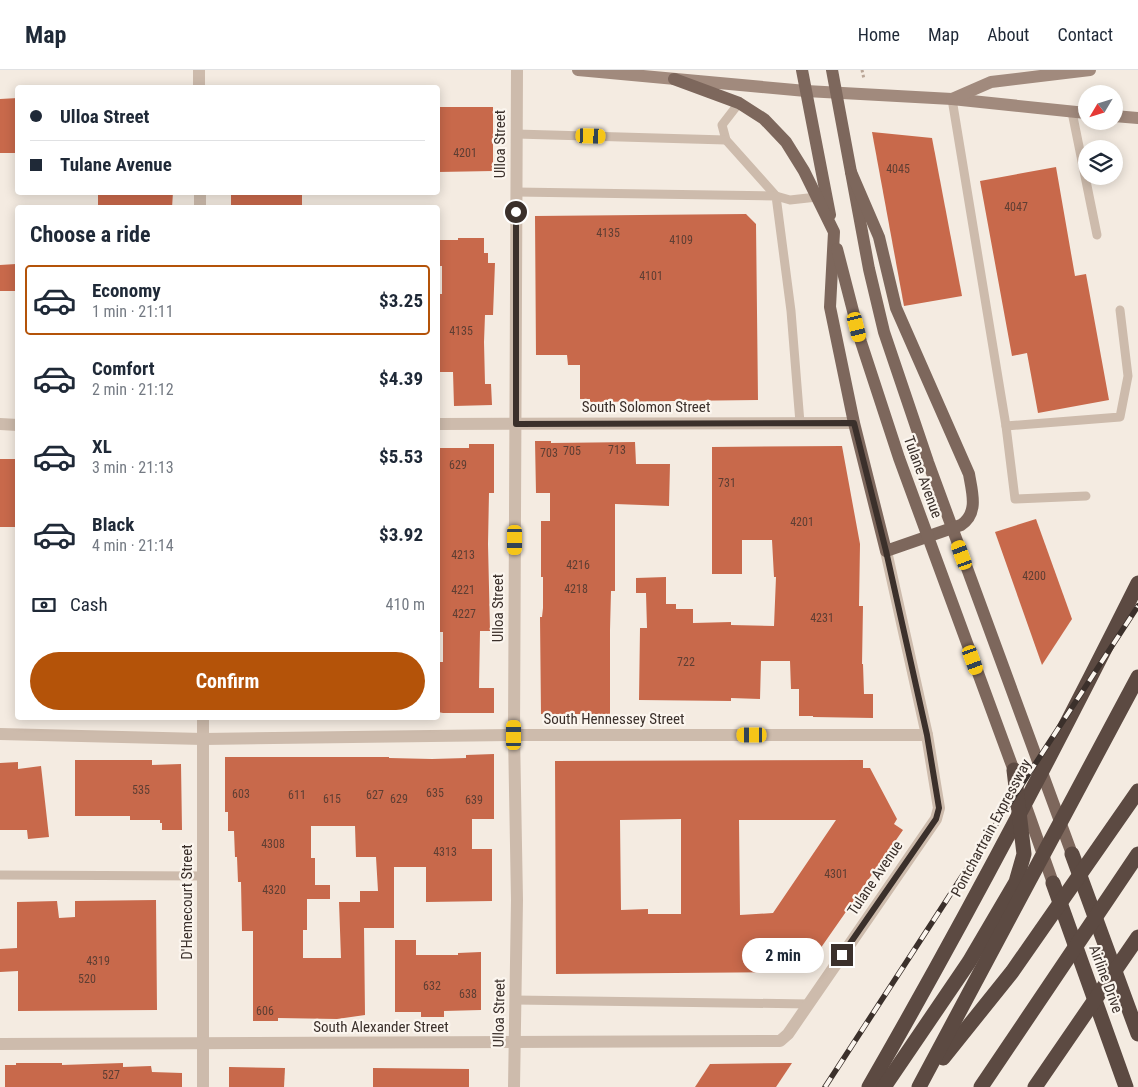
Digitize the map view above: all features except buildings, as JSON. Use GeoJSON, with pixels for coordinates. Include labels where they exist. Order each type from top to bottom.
{"type":"FeatureCollection","features":[{"type":"Feature","properties":{"kind":"highway","name":"Pontchartrain Expressway"},"geometry":{"type":"LineString","coordinates":[[868,1087],[913,1010],[1071,716],[1138,583]]}},
{"type":"Feature","properties":{"kind":"highway"},"geometry":{"type":"LineString","coordinates":[[919,1087],[1138,677]]}},
{"type":"Feature","properties":{"kind":"highway"},"geometry":{"type":"LineString","coordinates":[[884,1087],[969,962],[1016,882],[1024,854],[1014,770]]}},
{"type":"Feature","properties":{"kind":"highway"},"geometry":{"type":"LineString","coordinates":[[919,1087],[1012,972],[1138,791]]}},
{"type":"Feature","properties":{"kind":"highway","name":"Airline Drive"},"geometry":{"type":"LineString","coordinates":[[1072,854],[1138,1034]]}},
{"type":"Feature","properties":{"kind":"highway"},"geometry":{"type":"LineString","coordinates":[[981,1087],[1138,854]]}},
{"type":"Feature","properties":{"kind":"highway","name":"Airline Drive"},"geometry":{"type":"LineString","coordinates":[[1053,883],[1126,1087]]}},
{"type":"Feature","properties":{"kind":"highway"},"geometry":{"type":"LineString","coordinates":[[1035,1087],[1138,937]]}},
{"type":"Feature","properties":{"kind":"main road"},"geometry":{"type":"LineString","coordinates":[[578,70],[806,91],[952,99],[1078,112]]}},
{"type":"Feature","properties":{"kind":"main road","name":"Tulane Avenue"},"geometry":{"type":"LineString","coordinates":[[802,70],[834,232],[861,342],[899,458],[1014,770],[1053,883]]}},
{"type":"Feature","properties":{"kind":"main road","name":"Tulane Avenue"},"geometry":{"type":"LineString","coordinates":[[832,70],[869,269],[884,332],[928,462],[1072,854]]}},
{"type":"Feature","properties":{"kind":"main road"},"geometry":{"type":"LineString","coordinates":[[952,99],[991,82],[1090,70]]}},
{"type":"Feature","properties":{"kind":"main road"},"geometry":{"type":"LineString","coordinates":[[674,79],[739,103],[764,119],[786,142],[804,171],[834,232],[830,308],[854,423],[886,551],[961,526],[971,514],[973,496],[969,474],[896,308],[879,238],[851,172]]}},
{"type":"Feature","properties":{"kind":"main road"},"geometry":{"type":"LineString","coordinates":[[1123,117],[1138,118]]}},
{"type":"Feature","properties":{"kind":"street"},"geometry":{"type":"LineString","coordinates":[[199,70],[199,85]]}},
{"type":"Feature","properties":{"kind":"street","name":"Ulloa Street"},"geometry":{"type":"LineString","coordinates":[[514,1087],[517,900],[514,735],[517,70]]}},
{"type":"Feature","properties":{"kind":"street","name":"South Solomon Street"},"geometry":{"type":"LineString","coordinates":[[440,424],[854,423]]}},
{"type":"Feature","properties":{"kind":"street"},"geometry":{"type":"LineString","coordinates":[[0,424],[15,424]]}},
{"type":"Feature","properties":{"kind":"street","name":"Tulane Avenue"},"geometry":{"type":"LineString","coordinates":[[762,1041],[780,1041],[788,1034],[936,819],[939,808],[927,735],[886,551]]}},
{"type":"Feature","properties":{"kind":"street","name":"D'Hemecourt Street"},"geometry":{"type":"LineString","coordinates":[[203,720],[203,1087]]}},
{"type":"Feature","properties":{"kind":"street","name":"South Hennessey Street"},"geometry":{"type":"LineString","coordinates":[[0,734],[203,739],[514,735],[927,735]]}},
{"type":"Feature","properties":{"kind":"street","name":"South Alexander Street"},"geometry":{"type":"LineString","coordinates":[[0,1044],[762,1041]]}},
{"type":"Feature","properties":{"kind":"lane"},"geometry":{"type":"LineString","coordinates":[[952,99],[1006,426],[1015,499],[1086,496]]}},
{"type":"Feature","properties":{"kind":"lane"},"geometry":{"type":"LineString","coordinates":[[739,103],[722,125],[726,140],[776,196],[791,311],[800,423]]}},
{"type":"Feature","properties":{"kind":"lane"},"geometry":{"type":"LineString","coordinates":[[1072,112],[1097,235]]}},
{"type":"Feature","properties":{"kind":"lane"},"geometry":{"type":"LineString","coordinates":[[516,134],[726,140]]}},
{"type":"Feature","properties":{"kind":"lane"},"geometry":{"type":"LineString","coordinates":[[516,192],[776,196],[790,200],[817,197]]}},
{"type":"Feature","properties":{"kind":"lane"},"geometry":{"type":"LineString","coordinates":[[1006,426],[1120,417],[1128,376],[1120,310]]}},
{"type":"Feature","properties":{"kind":"lane"},"geometry":{"type":"LineString","coordinates":[[0,875],[203,876]]}},
{"type":"Feature","properties":{"kind":"lane"},"geometry":{"type":"LineString","coordinates":[[515,1000],[809,1004]]}},
{"type":"Feature","properties":{"kind":"path"},"geometry":{"type":"LineString","coordinates":[[862,70],[864,81]]}},
{"type":"Feature","properties":{"kind":"railway"},"geometry":{"type":"LineString","coordinates":[[825,1087],[1138,606]]}},
{"type":"Feature","properties":{"kind":"route"},"geometry":{"type":"LineString","coordinates":[[516,212],[516,424],[854,423],[886,551],[927,735],[939,808],[936,819],[842,955]]}}]}
